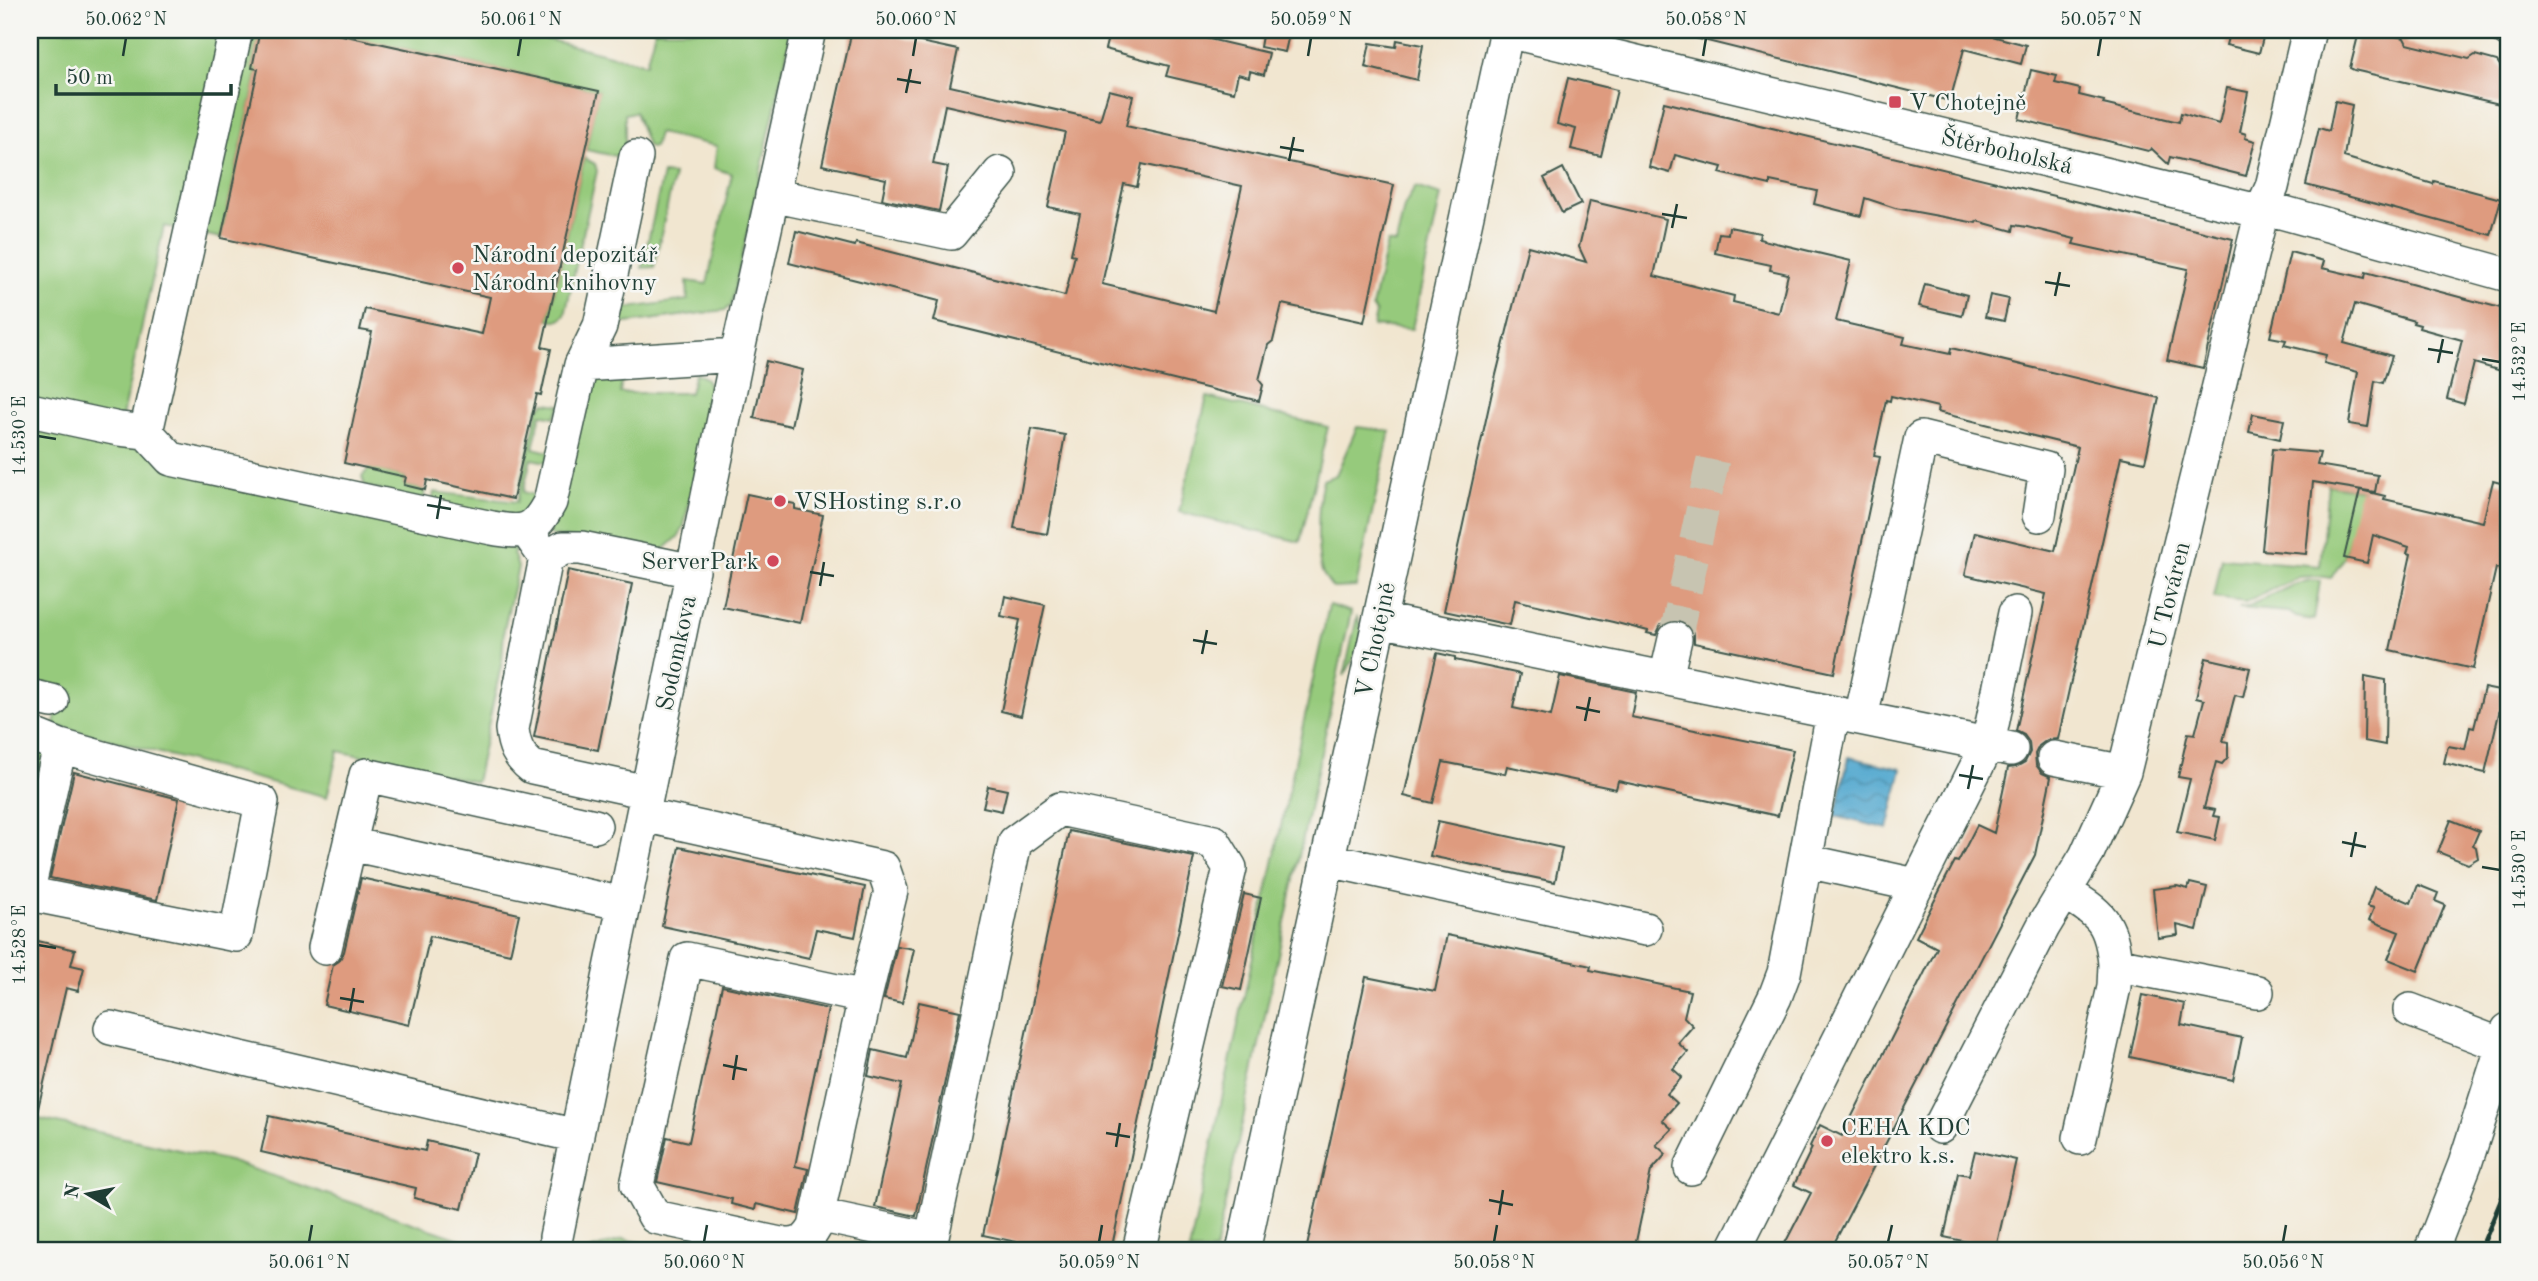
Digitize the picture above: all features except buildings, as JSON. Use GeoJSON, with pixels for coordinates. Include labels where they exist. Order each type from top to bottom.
{"type":"FeatureCollection","features":[{"type":"Feature","properties":{"kind":"street"},"geometry":{"type":"LineString","coordinates":[[146,432],[236,30]]}},
{"type":"Feature","properties":{"kind":"street","name":"Sodomkova"},"geometry":{"type":"LineString","coordinates":[[556,1237],[737,355],[809,30]]}},
{"type":"Feature","properties":{"kind":"street","name":"Štěrboholská"},"geometry":{"type":"LineString","coordinates":[[1506,30],[2238,206],[2257,209],[2263,207],[2508,275]]}},
{"type":"Feature","properties":{"kind":"street","name":"V Chotejně"},"geometry":{"type":"LineString","coordinates":[[1243,1251],[1506,30]]}},
{"type":"Feature","properties":{"kind":"street","name":"U Továren"},"geometry":{"type":"LineString","coordinates":[[1940,1127],[2042,927],[2099,830],[2124,772],[2309,30]]}},
{"type":"Feature","properties":{"kind":"street"},"geometry":{"type":"LineString","coordinates":[[30,410],[146,432],[171,459],[492,528],[527,531],[541,519],[550,502],[581,365],[600,326],[636,156]]}},
{"type":"Feature","properties":{"kind":"street"},"geometry":{"type":"LineString","coordinates":[[772,195],[951,233],[1000,173]]}},
{"type":"Feature","properties":{"kind":"street"},"geometry":{"type":"LineString","coordinates":[[581,365],[737,355]]}},
{"type":"Feature","properties":{"kind":"street"},"geometry":{"type":"LineString","coordinates":[[1691,1168],[1775,997],[1784,973],[1806,861],[1921,438],[2046,469],[2039,515]]}},
{"type":"Feature","properties":{"kind":"street"},"geometry":{"type":"LineString","coordinates":[[527,531],[546,558],[512,729],[514,745],[520,758],[532,766],[645,803],[883,868],[891,891],[815,1227],[803,1242],[785,1245],[655,1217],[638,1185],[687,959],[865,997]]}},
{"type":"Feature","properties":{"kind":"street"},"geometry":{"type":"LineString","coordinates":[[546,558],[563,548],[582,548],[693,572]]}},
{"type":"Feature","properties":{"kind":"street"},"geometry":{"type":"LineString","coordinates":[[1733,1251],[1916,885],[2000,747],[2015,613]]}},
{"type":"Feature","properties":{"kind":"street"},"geometry":{"type":"LineString","coordinates":[[1380,620],[2000,747]]}},
{"type":"Feature","properties":{"kind":"street"},"geometry":{"type":"LineString","coordinates":[[1666,678],[1675,639]]}},
{"type":"Feature","properties":{"kind":"street"},"geometry":{"type":"LineString","coordinates":[[30,731],[33,735],[60,746],[262,802],[236,935],[30,894]]}},
{"type":"Feature","properties":{"kind":"street"},"geometry":{"type":"LineString","coordinates":[[30,881],[60,746]]}},
{"type":"Feature","properties":{"kind":"street"},"geometry":{"type":"LineString","coordinates":[[2054,758],[2124,772]]}},
{"type":"Feature","properties":{"kind":"street"},"geometry":{"type":"LineString","coordinates":[[325,948],[366,775],[595,826]]}},
{"type":"Feature","properties":{"kind":"street"},"geometry":{"type":"LineString","coordinates":[[818,1214],[930,1245],[1015,842],[1060,809],[1214,842],[1230,867],[1139,1251]]}},
{"type":"Feature","properties":{"kind":"street"},"geometry":{"type":"LineString","coordinates":[[350,844],[624,904]]}},
{"type":"Feature","properties":{"kind":"street"},"geometry":{"type":"LineString","coordinates":[[1328,860],[1645,929]]}},
{"type":"Feature","properties":{"kind":"street"},"geometry":{"type":"LineString","coordinates":[[1806,861],[1916,885]]}},
{"type":"Feature","properties":{"kind":"street"},"geometry":{"type":"LineString","coordinates":[[2065,891],[2099,916],[2109,929],[2115,964],[2114,987],[2080,1138]]}},
{"type":"Feature","properties":{"kind":"street"},"geometry":{"type":"LineString","coordinates":[[2115,964],[2257,992]]}},
{"type":"Feature","properties":{"kind":"street"},"geometry":{"type":"LineString","coordinates":[[2410,1010],[2506,1038],[2465,1164],[2431,1251]]}},
{"type":"Feature","properties":{"kind":"street"},"geometry":{"type":"LineString","coordinates":[[111,1028],[577,1136]]}},
{"type":"Feature","properties":{"kind":"green space"},"geometry":{"type":"Polygon","coordinates":[[[30,30],[260,30],[252,67],[258,69],[221,238],[164,226],[121,421],[30,402],[30,30]]]}},
{"type":"Feature","properties":{"kind":"green space"},"geometry":{"type":"Polygon","coordinates":[[[319,30],[510,30],[646,64],[655,30],[792,30],[731,306],[725,310],[611,325],[624,293],[628,308],[688,300],[687,281],[707,284],[732,174],[714,168],[717,146],[658,133],[654,147],[650,148],[635,112],[625,114],[625,158],[586,150],[598,91],[319,30]]]}},
{"type":"Feature","properties":{"kind":"green space"},"geometry":{"type":"Polygon","coordinates":[[[584,158],[595,164],[597,171],[565,315],[560,320],[548,320],[584,158]]]}},
{"type":"Feature","properties":{"kind":"green space"},"geometry":{"type":"Polygon","coordinates":[[[663,174],[674,175],[654,267],[642,268],[663,174]]]}},
{"type":"Feature","properties":{"kind":"green space"},"geometry":{"type":"Polygon","coordinates":[[[1415,187],[1441,195],[1412,329],[1373,326],[1376,313],[1372,307],[1387,242],[1396,244],[1404,207],[1415,187]]]}},
{"type":"Feature","properties":{"kind":"green space"},"geometry":{"type":"Polygon","coordinates":[[[695,373],[705,378],[713,393],[684,526],[679,536],[660,553],[548,533],[588,388],[596,377],[623,374],[620,393],[690,393],[695,373]]]}},
{"type":"Feature","properties":{"kind":"green space"},"geometry":{"type":"Polygon","coordinates":[[[1207,397],[1328,427],[1300,542],[1179,512],[1207,397]]]}},
{"type":"Feature","properties":{"kind":"green space"},"geometry":{"type":"Polygon","coordinates":[[[545,403],[561,405],[554,417],[541,414],[533,448],[549,452],[547,462],[531,459],[523,492],[538,496],[519,519],[432,505],[434,492],[517,502],[538,409],[545,403]]]}},
{"type":"Feature","properties":{"kind":"green space"},"geometry":{"type":"Polygon","coordinates":[[[30,418],[504,543],[516,551],[513,553],[518,567],[504,629],[502,661],[476,782],[338,751],[327,797],[54,725],[61,690],[30,682],[30,418]]]}},
{"type":"Feature","properties":{"kind":"green space"},"geometry":{"type":"Polygon","coordinates":[[[1357,427],[1390,431],[1356,587],[1333,588],[1320,566],[1318,528],[1321,489],[1323,480],[1336,475],[1357,427]]]}},
{"type":"Feature","properties":{"kind":"green space"},"geometry":{"type":"Polygon","coordinates":[[[370,468],[406,477],[404,485],[425,490],[423,502],[365,486],[362,476],[370,468]]]}},
{"type":"Feature","properties":{"kind":"green space"},"geometry":{"type":"Polygon","coordinates":[[[2328,485],[2363,490],[2344,558],[2331,578],[2300,577],[2245,602],[2214,598],[2222,558],[2320,566],[2328,485]]]}},
{"type":"Feature","properties":{"kind":"green space"},"geometry":{"type":"Polygon","coordinates":[[[2311,580],[2320,581],[2314,620],[2296,617],[2289,612],[2239,608],[2247,607],[2293,585],[2311,580]]]}},
{"type":"Feature","properties":{"kind":"green space"},"geometry":{"type":"Polygon","coordinates":[[[1329,605],[1351,612],[1215,1251],[1189,1251],[1329,605]]]}},
{"type":"Feature","properties":{"kind":"green space"},"geometry":{"type":"Polygon","coordinates":[[[1357,617],[1361,640],[1344,676],[1357,617]]]}},
{"type":"Feature","properties":{"kind":"green space"},"geometry":{"type":"Polygon","coordinates":[[[30,746],[50,750],[30,844],[30,746]]]}},
{"type":"Feature","properties":{"kind":"green space"},"geometry":{"type":"Polygon","coordinates":[[[30,1117],[229,1161],[495,1251],[74,1251],[30,1241],[30,1117]]]}},
{"type":"Feature","properties":{"kind":"green space"},"geometry":{"type":"Polygon","coordinates":[[[623,1239],[680,1251],[587,1251],[623,1239]]]}},
{"type":"Feature","properties":{"kind":"green space"},"geometry":{"type":"Polygon","coordinates":[[[30,1241],[74,1251],[30,1251],[30,1241]]]}},
{"type":"Feature","properties":{"kind":"water"},"geometry":{"type":"Polygon","coordinates":[[[1849,757],[1902,769],[1888,829],[1835,816],[1849,757]]]}},
{"type":"Feature","properties":{"kind":"tunnel"},"geometry":{"type":"LineString","coordinates":[[1675,639],[1715,450]]}},
{"type":"Feature","properties":{"kind":"railway"},"geometry":{"type":"LineString","coordinates":[[2480,1251],[2508,1184]]}},
{"type":"Feature","properties":{"kind":"railway"},"geometry":{"type":"LineString","coordinates":[[2499,1251],[2508,1229]]}},
{"type":"Feature","properties":{"kind":"place","name":"V Chotejně"},"geometry":{"type":"Point","coordinates":[1895,102]}},
{"type":"Feature","properties":{"kind":"place","name":"Národní depozitář Národní knihovny"},"geometry":{"type":"Point","coordinates":[458,268]}},
{"type":"Feature","properties":{"kind":"place","name":"VSHosting s.r.o"},"geometry":{"type":"Point","coordinates":[780,501]}},
{"type":"Feature","properties":{"kind":"place","name":"ServerPark"},"geometry":{"type":"Point","coordinates":[773,561]}},
{"type":"Feature","properties":{"kind":"place","name":"CEHA KDC elektro k.s."},"geometry":{"type":"Point","coordinates":[1827,1141]}}]}
